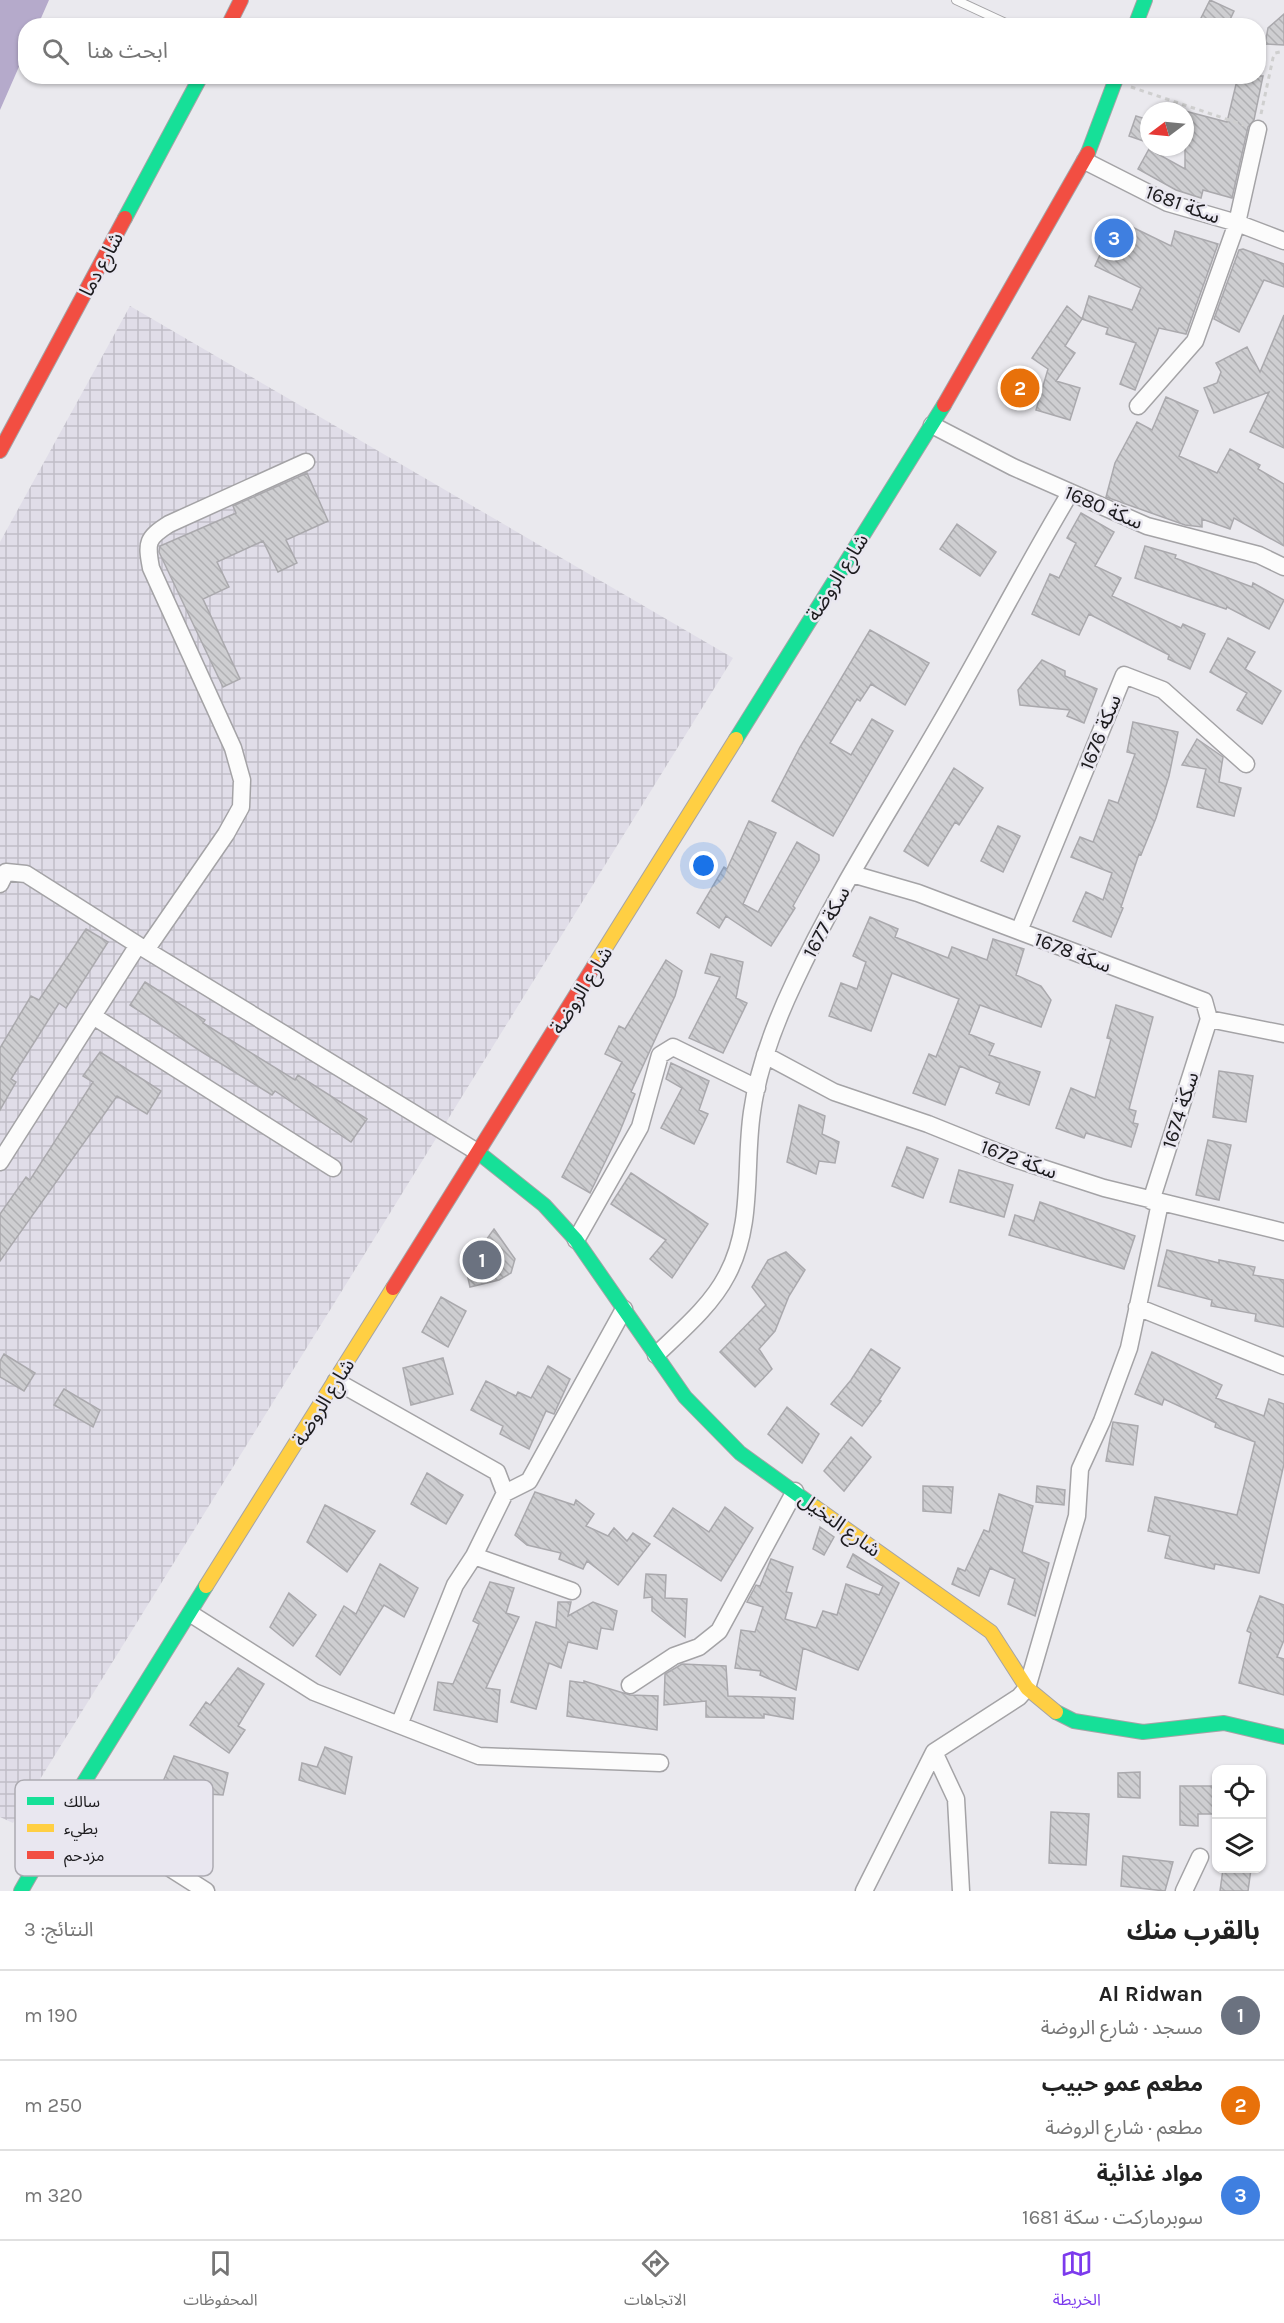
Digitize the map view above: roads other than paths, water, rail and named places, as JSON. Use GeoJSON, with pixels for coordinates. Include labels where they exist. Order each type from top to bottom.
{"type":"FeatureCollection","features":[{"type":"Feature","properties":{"kind":"main road"},"geometry":{"type":"LineString","coordinates":[[232,18],[241,0]]}},
{"type":"Feature","properties":{"kind":"main road"},"geometry":{"type":"LineString","coordinates":[[1138,18],[1145,0]]}},
{"type":"Feature","properties":{"kind":"main road","name":"شارع دما"},"geometry":{"type":"LineString","coordinates":[[0,451],[197,84]]}},
{"type":"Feature","properties":{"kind":"main road","name":"شارع الروضة"},"geometry":{"type":"LineString","coordinates":[[86,1780],[479,1154],[932,425],[1085,161],[1114,84]]}},
{"type":"Feature","properties":{"kind":"main road","name":"شارع النخيل"},"geometry":{"type":"LineString","coordinates":[[479,1154],[544,1205],[576,1240],[685,1397],[740,1453],[991,1632],[1027,1688],[1057,1713],[1074,1721],[1143,1732],[1224,1723],[1284,1737]]}},
{"type":"Feature","properties":{"kind":"main road","name":"شارع الروضة"},"geometry":{"type":"LineString","coordinates":[[21,1891],[30,1876]]}},
{"type":"Feature","properties":{"kind":"street"},"geometry":{"type":"LineString","coordinates":[[1138,406],[1195,341],[1237,223],[1258,129]]}},
{"type":"Feature","properties":{"kind":"street","name":"سكة 1681"},"geometry":{"type":"LineString","coordinates":[[1085,161],[1168,203],[1237,223],[1284,242]]}},
{"type":"Feature","properties":{"kind":"street","name":"سكة 1680"},"geometry":{"type":"LineString","coordinates":[[932,425],[1066,500],[1147,526],[1259,555],[1284,567]]}},
{"type":"Feature","properties":{"kind":"street"},"geometry":{"type":"LineString","coordinates":[[0,1162],[93,1016],[226,834],[241,807],[242,780],[233,748],[151,568],[147,546],[154,534],[169,524],[306,462]]}},
{"type":"Feature","properties":{"kind":"street","name":"سكة 1677"},"geometry":{"type":"LineString","coordinates":[[656,1355],[704,1307],[727,1275],[735,1256],[742,1237],[752,1113],[757,1088],[765,1055],[793,984],[833,905],[940,724],[1066,500]]}},
{"type":"Feature","properties":{"kind":"street","name":"سكة 1676"},"geometry":{"type":"LineString","coordinates":[[1018,931],[1124,675],[1163,690],[1246,764]]}},
{"type":"Feature","properties":{"kind":"street"},"geometry":{"type":"LineString","coordinates":[[0,884],[6,872],[26,874],[142,948],[479,1154]]}},
{"type":"Feature","properties":{"kind":"street","name":"سكة 1678"},"geometry":{"type":"LineString","coordinates":[[852,874],[918,893],[1204,1001],[1209,1018]]}},
{"type":"Feature","properties":{"kind":"street"},"geometry":{"type":"LineString","coordinates":[[93,1016],[333,1168]]}},
{"type":"Feature","properties":{"kind":"street"},"geometry":{"type":"LineString","coordinates":[[1209,1018],[1284,1034]]}},
{"type":"Feature","properties":{"kind":"street","name":"سكة 1674"},"geometry":{"type":"LineString","coordinates":[[1027,1688],[1077,1516],[1080,1469],[1102,1421],[1129,1348],[1156,1202],[1209,1018]]}},
{"type":"Feature","properties":{"kind":"street"},"geometry":{"type":"LineString","coordinates":[[576,1240],[640,1127],[660,1055],[665,1049],[673,1047],[757,1088]]}},
{"type":"Feature","properties":{"kind":"street","name":"سكة 1672"},"geometry":{"type":"LineString","coordinates":[[765,1055],[834,1092],[928,1124],[1015,1159],[1156,1202],[1284,1232]]}},
{"type":"Feature","properties":{"kind":"street"},"geometry":{"type":"LineString","coordinates":[[1137,1307],[1284,1366]]}},
{"type":"Feature","properties":{"kind":"street"},"geometry":{"type":"LineString","coordinates":[[399,1725],[455,1585],[474,1556],[505,1493],[529,1481],[624,1309]]}},
{"type":"Feature","properties":{"kind":"street"},"geometry":{"type":"LineString","coordinates":[[336,1381],[497,1472],[505,1493]]}},
{"type":"Feature","properties":{"kind":"street"},"geometry":{"type":"LineString","coordinates":[[630,1685],[657,1665],[699,1647],[719,1631],[795,1491]]}},
{"type":"Feature","properties":{"kind":"street"},"geometry":{"type":"LineString","coordinates":[[474,1556],[572,1591]]}},
{"type":"Feature","properties":{"kind":"street"},"geometry":{"type":"LineString","coordinates":[[191,1614],[314,1692],[479,1756],[660,1763]]}},
{"type":"Feature","properties":{"kind":"street"},"geometry":{"type":"LineString","coordinates":[[864,1891],[934,1752],[1018,1697],[1027,1688]]}},
{"type":"Feature","properties":{"kind":"street"},"geometry":{"type":"LineString","coordinates":[[934,1752],[956,1798],[961,1891]]}},
{"type":"Feature","properties":{"kind":"street"},"geometry":{"type":"LineString","coordinates":[[1184,1891],[1200,1857]]}},
{"type":"Feature","properties":{"kind":"street"},"geometry":{"type":"LineString","coordinates":[[182,1876],[206,1891]]}},
{"type":"Feature","properties":{"kind":"lane"},"geometry":{"type":"LineString","coordinates":[[956,0],[995,18]]}},
{"type":"Feature","properties":{"kind":"place","name":"مواد غذائية"},"geometry":{"type":"Point","coordinates":[1114,238]}},
{"type":"Feature","properties":{"kind":"place","name":"مطعم عمو حبيب"},"geometry":{"type":"Point","coordinates":[1020,388]}},
{"type":"Feature","properties":{"kind":"place","name":"Al Ridwan"},"geometry":{"type":"Point","coordinates":[482,1260]}}]}
